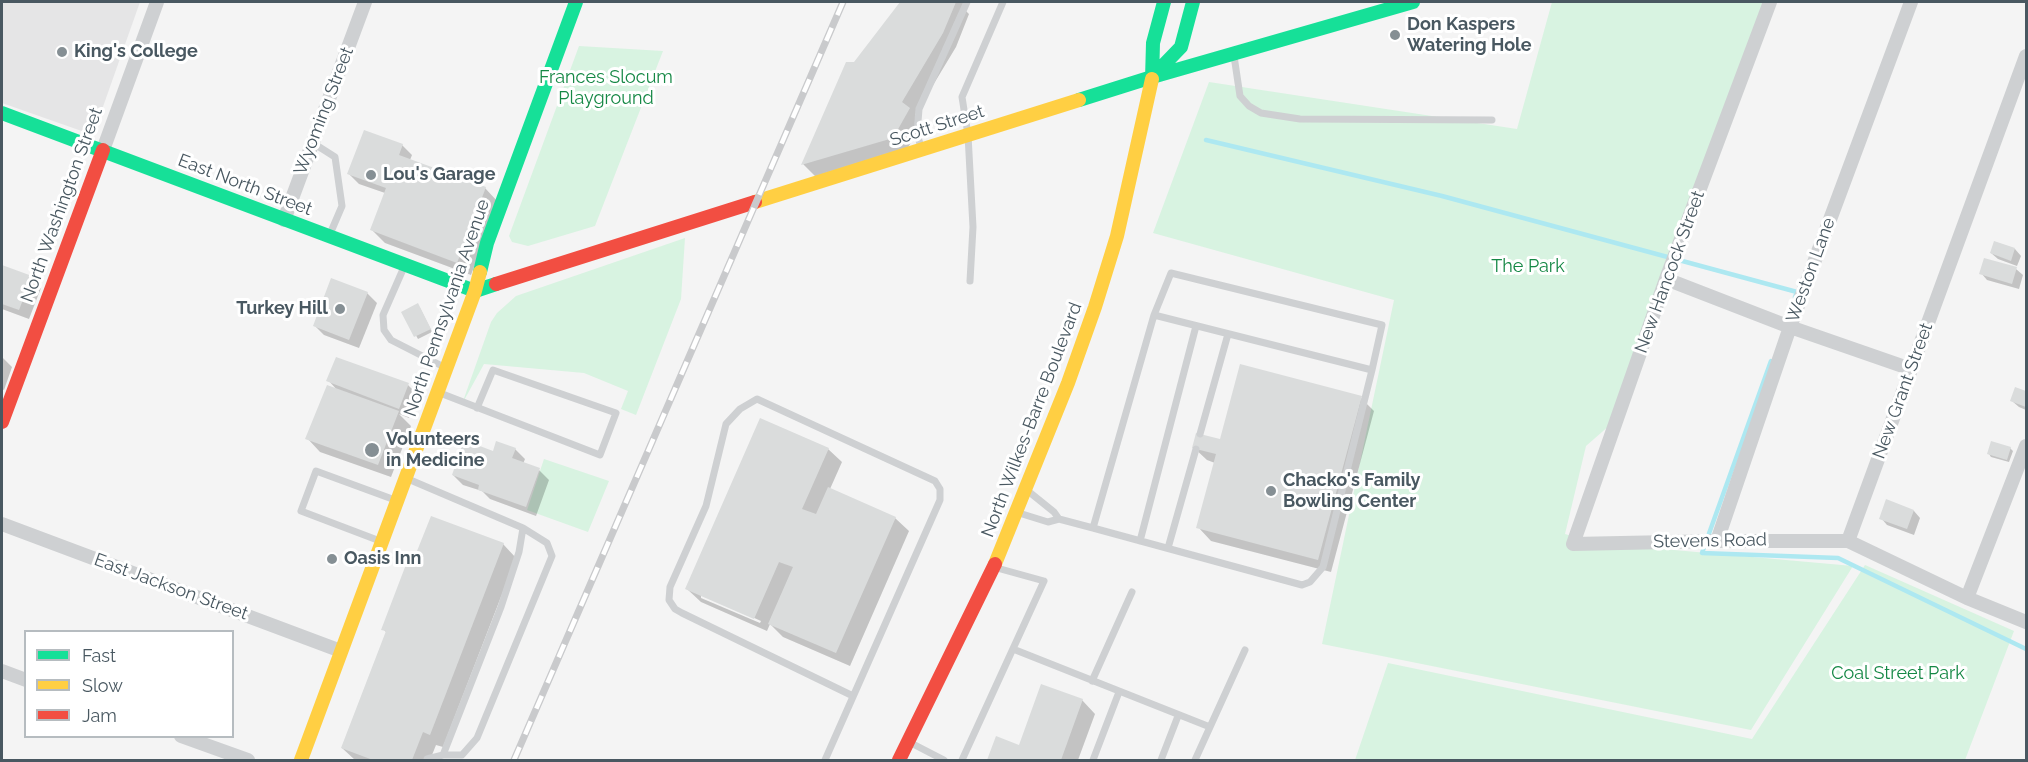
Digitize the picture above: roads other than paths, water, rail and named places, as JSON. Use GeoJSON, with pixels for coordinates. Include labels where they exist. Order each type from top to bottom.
{"type":"FeatureCollection","features":[{"type":"Feature","properties":{"kind":"main road","name":"North Pennsylvania Avenue"},"geometry":{"type":"LineString","coordinates":[[301,760],[438,392],[474,291],[487,243],[576,2]]}},
{"type":"Feature","properties":{"kind":"main road","name":"North Wilkes-Barre Boulevard"},"geometry":{"type":"LineString","coordinates":[[899,760],[994,567],[1072,372],[1117,236],[1152,76],[1153,43],[1164,2]]}},
{"type":"Feature","properties":{"kind":"main road"},"geometry":{"type":"LineString","coordinates":[[1152,76],[1181,47],[1193,2]]}},
{"type":"Feature","properties":{"kind":"main road","name":"Scott Street"},"geometry":{"type":"LineString","coordinates":[[474,291],[1152,76],[1413,2]]}},
{"type":"Feature","properties":{"kind":"main road","name":"East North Street"},"geometry":{"type":"LineString","coordinates":[[2,113],[474,291]]}},
{"type":"Feature","properties":{"kind":"main road","name":"North Washington Street"},"geometry":{"type":"LineString","coordinates":[[2,422],[103,150]]}},
{"type":"Feature","properties":{"kind":"street","name":"North Washington Street"},"geometry":{"type":"LineString","coordinates":[[103,150],[157,2]]}},
{"type":"Feature","properties":{"kind":"street","name":"Wyoming Street"},"geometry":{"type":"LineString","coordinates":[[284,220],[365,2]]}},
{"type":"Feature","properties":{"kind":"street","name":"New Hancock Street"},"geometry":{"type":"LineString","coordinates":[[1573,544],[1666,279],[1770,2]]}},
{"type":"Feature","properties":{"kind":"street","name":"Weston Lane"},"geometry":{"type":"LineString","coordinates":[[1718,541],[1790,327],[1911,2]]}},
{"type":"Feature","properties":{"kind":"street","name":"New Grant Street"},"geometry":{"type":"LineString","coordinates":[[1848,541],[2026,56]]}},
{"type":"Feature","properties":{"kind":"street"},"geometry":{"type":"LineString","coordinates":[[1666,279],[1790,327],[1911,369]]}},
{"type":"Feature","properties":{"kind":"street"},"geometry":{"type":"LineString","coordinates":[[1967,598],[2026,446]]}},
{"type":"Feature","properties":{"kind":"street","name":"East Jackson Street"},"geometry":{"type":"LineString","coordinates":[[2,524],[341,651]]}},
{"type":"Feature","properties":{"kind":"street"},"geometry":{"type":"LineString","coordinates":[[1848,541],[1967,598],[2026,622]]}},
{"type":"Feature","properties":{"kind":"street","name":"Stevens Road"},"geometry":{"type":"LineString","coordinates":[[1573,544],[1848,541]]}},
{"type":"Feature","properties":{"kind":"street"},"geometry":{"type":"LineString","coordinates":[[2,671],[24,679]]}},
{"type":"Feature","properties":{"kind":"street"},"geometry":{"type":"LineString","coordinates":[[187,738],[248,760]]}},
{"type":"Feature","properties":{"kind":"lane"},"geometry":{"type":"LineString","coordinates":[[922,150],[917,134],[919,109],[967,2]]}},
{"type":"Feature","properties":{"kind":"lane"},"geometry":{"type":"LineString","coordinates":[[970,281],[973,226],[968,135],[962,98],[1003,2]]}},
{"type":"Feature","properties":{"kind":"lane"},"geometry":{"type":"LineString","coordinates":[[1234,54],[1240,96],[1249,106],[1261,113],[1300,119],[1492,120]]}},
{"type":"Feature","properties":{"kind":"lane"},"geometry":{"type":"LineString","coordinates":[[312,142],[335,157],[342,206],[329,237]]}},
{"type":"Feature","properties":{"kind":"lane"},"geometry":{"type":"LineString","coordinates":[[405,265],[383,315],[384,330],[391,340],[446,368]]}},
{"type":"Feature","properties":{"kind":"lane"},"geometry":{"type":"LineString","coordinates":[[1017,512],[1048,522],[1059,519],[1302,585],[1316,578],[1323,567],[1382,325],[1171,273],[1154,315],[1093,528]]}},
{"type":"Feature","properties":{"kind":"lane"},"geometry":{"type":"LineString","coordinates":[[1154,315],[1372,370]]}},
{"type":"Feature","properties":{"kind":"lane"},"geometry":{"type":"LineString","coordinates":[[1140,541],[1196,326]]}},
{"type":"Feature","properties":{"kind":"lane"},"geometry":{"type":"LineString","coordinates":[[1200,434],[1228,334]]}},
{"type":"Feature","properties":{"kind":"lane"},"geometry":{"type":"LineString","coordinates":[[438,392],[477,408],[600,455],[616,413],[493,370],[477,408]]}},
{"type":"Feature","properties":{"kind":"lane"},"geometry":{"type":"LineString","coordinates":[[825,760],[854,696],[940,500],[940,489],[935,481],[758,399],[740,409],[726,424],[706,506],[670,587],[669,600],[681,613],[854,696]]}},
{"type":"Feature","properties":{"kind":"lane"},"geometry":{"type":"LineString","coordinates":[[1168,548],[1196,449]]}},
{"type":"Feature","properties":{"kind":"lane"},"geometry":{"type":"LineString","coordinates":[[382,542],[301,511],[316,471],[397,501]]}},
{"type":"Feature","properties":{"kind":"lane"},"geometry":{"type":"LineString","coordinates":[[406,478],[523,528],[547,543],[552,556],[477,738],[462,755],[443,755],[427,760]]}},
{"type":"Feature","properties":{"kind":"lane"},"geometry":{"type":"LineString","coordinates":[[1026,490],[1054,512],[1059,519]]}},
{"type":"Feature","properties":{"kind":"lane"},"geometry":{"type":"LineString","coordinates":[[443,755],[501,607],[519,552],[523,528]]}},
{"type":"Feature","properties":{"kind":"lane"},"geometry":{"type":"LineString","coordinates":[[962,760],[1044,581],[994,567]]}},
{"type":"Feature","properties":{"kind":"lane"},"geometry":{"type":"LineString","coordinates":[[1092,681],[1132,592]]}},
{"type":"Feature","properties":{"kind":"lane"},"geometry":{"type":"LineString","coordinates":[[1013,649],[1209,727]]}},
{"type":"Feature","properties":{"kind":"lane"},"geometry":{"type":"LineString","coordinates":[[1195,760],[1245,650]]}},
{"type":"Feature","properties":{"kind":"lane"},"geometry":{"type":"LineString","coordinates":[[1092,760],[1119,692]]}},
{"type":"Feature","properties":{"kind":"lane"},"geometry":{"type":"LineString","coordinates":[[1161,760],[1178,716]]}},
{"type":"Feature","properties":{"kind":"lane"},"geometry":{"type":"LineString","coordinates":[[909,742],[944,760]]}},
{"type":"Feature","properties":{"kind":"waterway"},"geometry":{"type":"LineString","coordinates":[[1206,140],[1442,196],[1797,292],[1795,297]]}},
{"type":"Feature","properties":{"kind":"waterway"},"geometry":{"type":"LineString","coordinates":[[1771,361],[1702,553],[1838,558],[2026,649]]}},
{"type":"Feature","properties":{"kind":"railway"},"geometry":{"type":"LineString","coordinates":[[514,760],[843,2]]}},
{"type":"Feature","properties":{"kind":"place","name":"Don Kaspers Watering Hole"},"geometry":{"type":"Point","coordinates":[1395,35]}},
{"type":"Feature","properties":{"kind":"place","name":"King's College"},"geometry":{"type":"Point","coordinates":[62,52]}},
{"type":"Feature","properties":{"kind":"place","name":"Lou's Garage"},"geometry":{"type":"Point","coordinates":[371,175]}},
{"type":"Feature","properties":{"kind":"place","name":"Turkey Hill"},"geometry":{"type":"Point","coordinates":[340,309]}},
{"type":"Feature","properties":{"kind":"place","name":"Volunteers in Medicine"},"geometry":{"type":"Point","coordinates":[372,450]}},
{"type":"Feature","properties":{"kind":"place","name":"Chacko's Family Bowling Center"},"geometry":{"type":"Point","coordinates":[1271,491]}},
{"type":"Feature","properties":{"kind":"place","name":"Oasis Inn"},"geometry":{"type":"Point","coordinates":[332,559]}},
{"type":"Feature","properties":{"kind":"park label","name":"Frances Slocum Playground"},"geometry":{"type":"Point","coordinates":[606,88]}},
{"type":"Feature","properties":{"kind":"park label","name":"The Park"},"geometry":{"type":"Point","coordinates":[1528,267]}},
{"type":"Feature","properties":{"kind":"park label","name":"Coal Street Park"},"geometry":{"type":"Point","coordinates":[1898,674]}}]}
